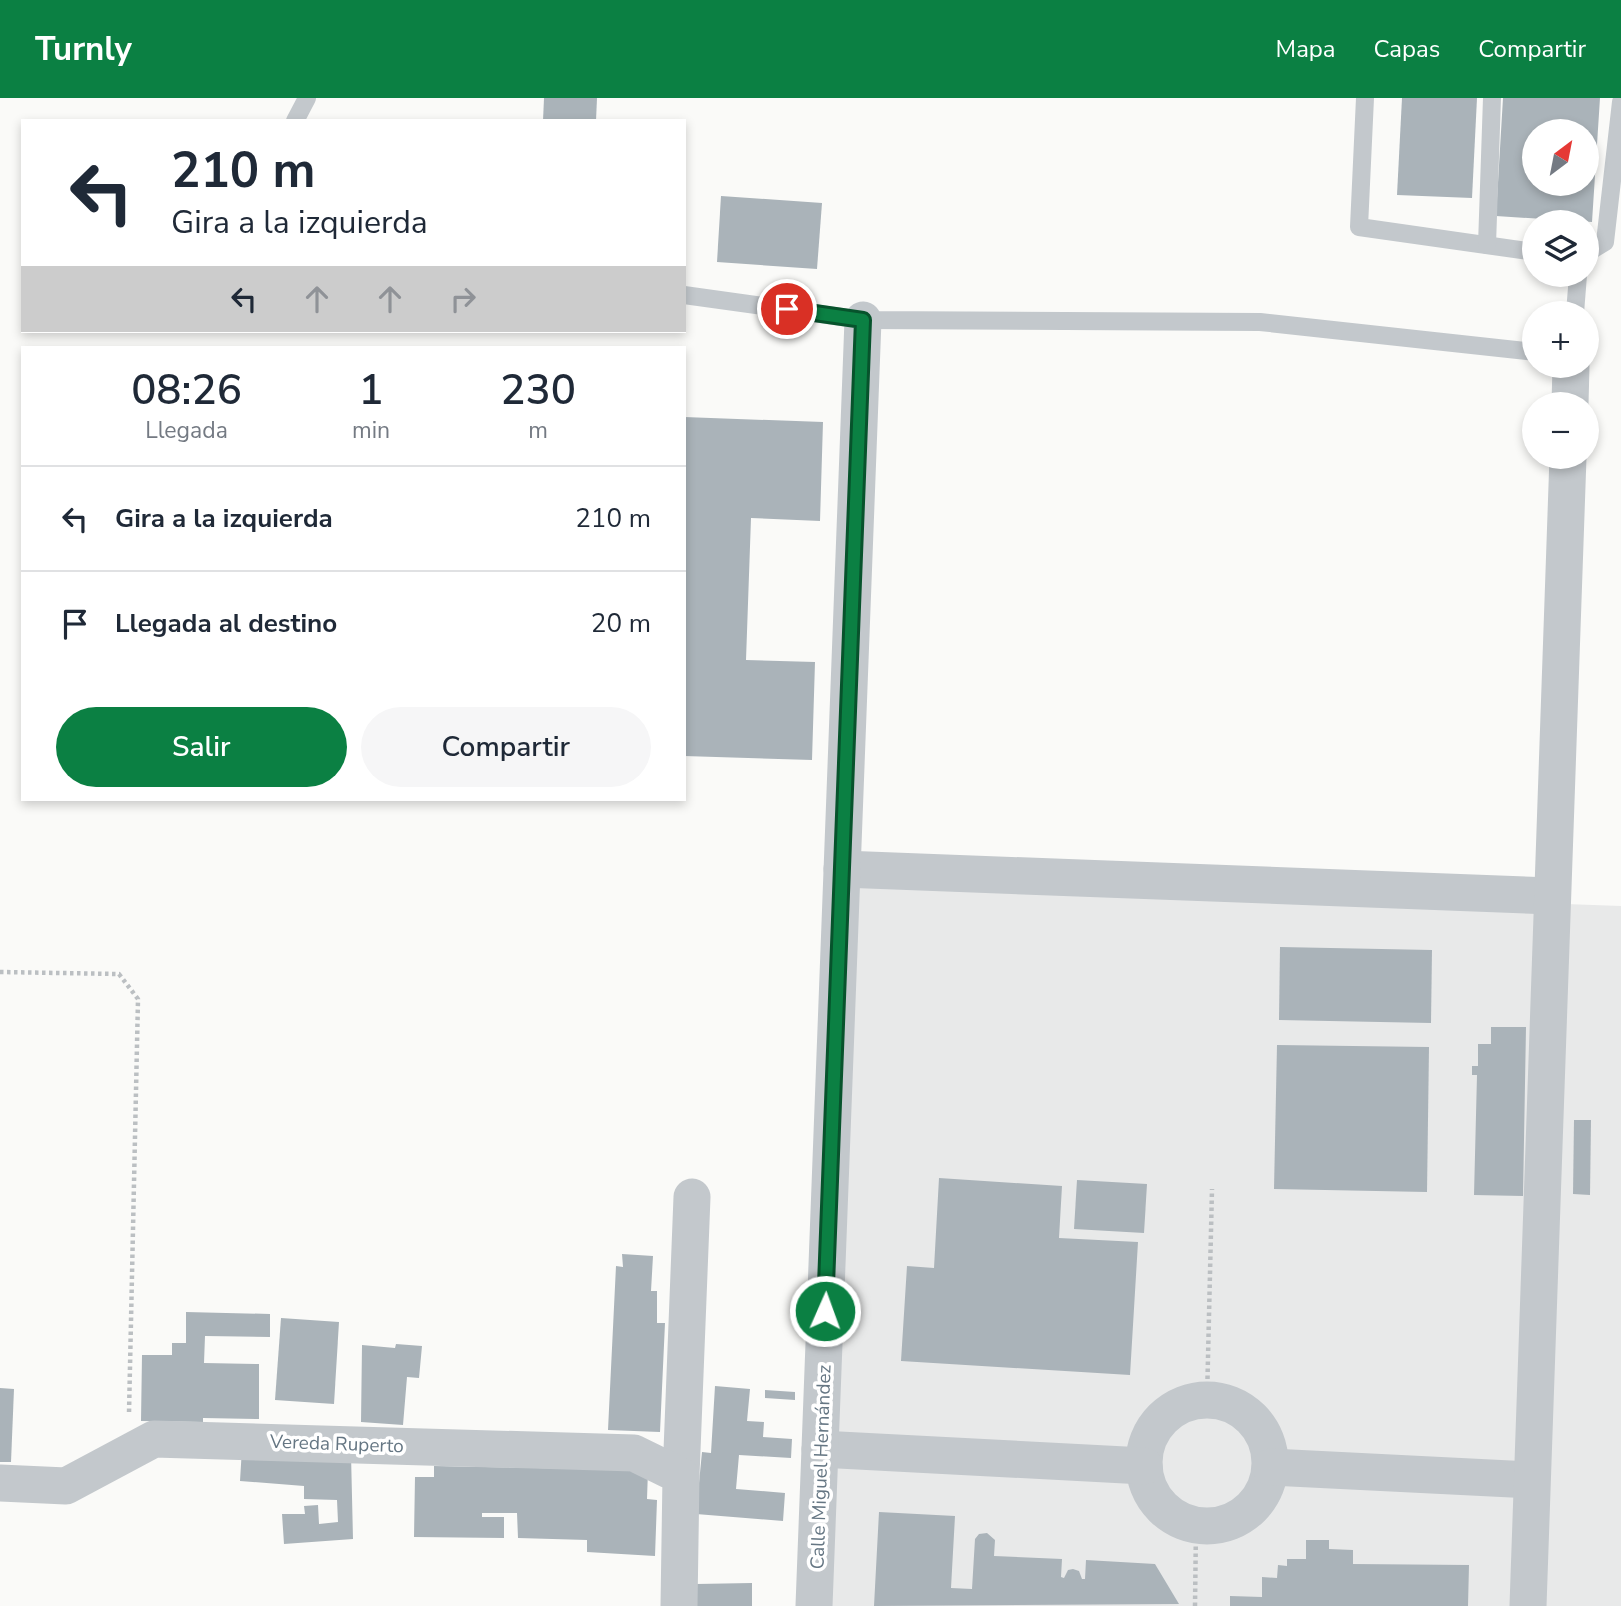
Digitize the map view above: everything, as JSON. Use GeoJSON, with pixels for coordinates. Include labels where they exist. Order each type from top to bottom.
{"type":"FeatureCollection","features":[{"type":"Feature","properties":{"kind":"street","name":"Calle Miguel Hernández"},"geometry":{"type":"LineString","coordinates":[[814,1606],[863,320]]}},
{"type":"Feature","properties":{"kind":"street"},"geometry":{"type":"LineString","coordinates":[[1528,1606],[1568,469]]}},
{"type":"Feature","properties":{"kind":"street"},"geometry":{"type":"LineString","coordinates":[[842,869],[1552,896]]}},
{"type":"Feature","properties":{"kind":"street"},"geometry":{"type":"LineString","coordinates":[[679,1606],[681,1476],[692,1197]]}},
{"type":"Feature","properties":{"kind":"street"},"geometry":{"type":"LineString","coordinates":[[1207,1400],[1228,1404],[1246,1413],[1260,1429],[1268,1447],[1270,1467],[1266,1488],[1254,1506],[1238,1519],[1218,1526],[1196,1526],[1176,1519],[1160,1505],[1149,1487],[1144,1466],[1146,1446],[1155,1427],[1169,1413],[1187,1403],[1207,1400]]}},
{"type":"Feature","properties":{"kind":"street","name":"Vereda Ruperto"},"geometry":{"type":"LineString","coordinates":[[0,1483],[66,1486],[154,1439],[634,1453],[681,1476]]}},
{"type":"Feature","properties":{"kind":"street"},"geometry":{"type":"LineString","coordinates":[[820,1449],[1144,1466]]}},
{"type":"Feature","properties":{"kind":"street"},"geometry":{"type":"LineString","coordinates":[[1270,1467],[1531,1480]]}},
{"type":"Feature","properties":{"kind":"lane"},"geometry":{"type":"LineString","coordinates":[[296,119],[307,98]]}},
{"type":"Feature","properties":{"kind":"lane"},"geometry":{"type":"LineString","coordinates":[[1365,98],[1359,227],[1522,250]]}},
{"type":"Feature","properties":{"kind":"lane"},"geometry":{"type":"LineString","coordinates":[[1487,245],[1492,98]]}},
{"type":"Feature","properties":{"kind":"lane"},"geometry":{"type":"LineString","coordinates":[[1599,246],[1605,242],[1621,102]]}},
{"type":"Feature","properties":{"kind":"lane"},"geometry":{"type":"LineString","coordinates":[[686,295],[863,320],[1260,322],[1522,351]]}},
{"type":"Feature","properties":{"kind":"path"},"geometry":{"type":"LineString","coordinates":[[0,972],[119,974],[138,999],[128,1453]]}},
{"type":"Feature","properties":{"kind":"path"},"geometry":{"type":"LineString","coordinates":[[1207,1400],[1212,1189]]}},
{"type":"Feature","properties":{"kind":"path"},"geometry":{"type":"LineString","coordinates":[[1195,1606],[1196,1526]]}},
{"type":"Feature","properties":{"kind":"shaded area"},"geometry":{"type":"Polygon","coordinates":[[[855,879],[1621,906],[1621,1606],[831,1606],[855,879]]]}},
{"type":"Feature","properties":{"kind":"building"},"geometry":{"type":"Polygon","coordinates":[[[544,98],[597,98],[596,119],[543,119],[544,98]]]}},
{"type":"Feature","properties":{"kind":"building"},"geometry":{"type":"Polygon","coordinates":[[[1402,98],[1477,98],[1472,198],[1397,195],[1402,98]]]}},
{"type":"Feature","properties":{"kind":"building"},"geometry":{"type":"Polygon","coordinates":[[[1503,98],[1600,98],[1599,119],[1522,119],[1522,196],[1594,196],[1593,210],[1522,210],[1522,218],[1496,216],[1503,98]]]}},
{"type":"Feature","properties":{"kind":"building"},"geometry":{"type":"Polygon","coordinates":[[[721,196],[822,203],[817,269],[717,262],[721,196]]]}},
{"type":"Feature","properties":{"kind":"building"},"geometry":{"type":"Polygon","coordinates":[[[686,417],[823,422],[820,521],[751,518],[746,660],[815,662],[812,760],[686,756],[686,417]]]}},
{"type":"Feature","properties":{"kind":"building"},"geometry":{"type":"Polygon","coordinates":[[[1280,947],[1432,950],[1431,1023],[1279,1020],[1280,947]]]}},
{"type":"Feature","properties":{"kind":"building"},"geometry":{"type":"Polygon","coordinates":[[[1491,1027],[1526,1027],[1523,1196],[1474,1195],[1477,1075],[1472,1075],[1472,1066],[1478,1066],[1478,1044],[1491,1044],[1491,1027]]]}},
{"type":"Feature","properties":{"kind":"building"},"geometry":{"type":"Polygon","coordinates":[[[1277,1045],[1429,1047],[1427,1192],[1274,1189],[1277,1045]]]}},
{"type":"Feature","properties":{"kind":"building"},"geometry":{"type":"Polygon","coordinates":[[[1574,1120],[1591,1120],[1590,1195],[1573,1194],[1574,1120]]]}},
{"type":"Feature","properties":{"kind":"building"},"geometry":{"type":"Polygon","coordinates":[[[939,1178],[1062,1186],[1059,1238],[1138,1242],[1130,1375],[901,1361],[907,1266],[934,1268],[939,1178]]]}},
{"type":"Feature","properties":{"kind":"building"},"geometry":{"type":"Polygon","coordinates":[[[1077,1180],[1147,1184],[1144,1233],[1074,1229],[1077,1180]]]}},
{"type":"Feature","properties":{"kind":"building"},"geometry":{"type":"Polygon","coordinates":[[[622,1254],[653,1256],[651,1291],[657,1291],[657,1323],[665,1323],[660,1432],[608,1430],[616,1266],[623,1267],[622,1254]]]}},
{"type":"Feature","properties":{"kind":"building"},"geometry":{"type":"Polygon","coordinates":[[[186,1312],[270,1314],[270,1337],[205,1336],[204,1363],[259,1364],[259,1419],[141,1421],[142,1355],[172,1355],[172,1343],[186,1343],[186,1312]]]}},
{"type":"Feature","properties":{"kind":"building"},"geometry":{"type":"Polygon","coordinates":[[[281,1318],[339,1322],[334,1404],[275,1400],[281,1318]]]}},
{"type":"Feature","properties":{"kind":"building"},"geometry":{"type":"Polygon","coordinates":[[[396,1344],[422,1346],[419,1378],[407,1377],[403,1425],[361,1422],[362,1345],[395,1348],[396,1344]]]}},
{"type":"Feature","properties":{"kind":"building"},"geometry":{"type":"Polygon","coordinates":[[[715,1386],[750,1389],[747,1421],[764,1422],[763,1437],[792,1439],[791,1458],[739,1455],[736,1489],[785,1493],[783,1521],[696,1514],[702,1452],[711,1453],[715,1386]]]}},
{"type":"Feature","properties":{"kind":"building"},"geometry":{"type":"Polygon","coordinates":[[[0,1388],[14,1389],[11,1462],[0,1462],[0,1388]]]}},
{"type":"Feature","properties":{"kind":"building"},"geometry":{"type":"Polygon","coordinates":[[[765,1390],[795,1392],[795,1400],[765,1398],[765,1390]]]}},
{"type":"Feature","properties":{"kind":"building"},"geometry":{"type":"Polygon","coordinates":[[[242,1448],[351,1454],[353,1539],[284,1544],[282,1514],[305,1514],[304,1506],[318,1505],[319,1524],[338,1522],[337,1500],[304,1499],[304,1486],[240,1481],[242,1448]]]}},
{"type":"Feature","properties":{"kind":"building"},"geometry":{"type":"Polygon","coordinates":[[[434,1466],[648,1470],[647,1499],[657,1500],[655,1556],[587,1552],[587,1540],[518,1538],[517,1513],[482,1513],[482,1517],[504,1517],[504,1538],[414,1537],[415,1477],[434,1477],[434,1466]]]}},
{"type":"Feature","properties":{"kind":"building"},"geometry":{"type":"Polygon","coordinates":[[[879,1512],[955,1516],[951,1588],[972,1589],[975,1539],[979,1534],[987,1533],[995,1540],[994,1556],[1062,1559],[1061,1577],[1064,1578],[1068,1570],[1073,1569],[1079,1571],[1082,1579],[1085,1579],[1086,1560],[1155,1564],[1179,1604],[874,1606],[879,1512]]]}},
{"type":"Feature","properties":{"kind":"building"},"geometry":{"type":"Polygon","coordinates":[[[1306,1540],[1329,1540],[1329,1549],[1353,1550],[1353,1564],[1469,1565],[1468,1606],[1230,1606],[1230,1596],[1262,1597],[1262,1577],[1277,1578],[1278,1565],[1287,1566],[1287,1559],[1306,1559],[1306,1540]]]}},
{"type":"Feature","properties":{"kind":"building"},"geometry":{"type":"Polygon","coordinates":[[[752,1583],[752,1606],[696,1606],[696,1584],[752,1583]]]}},
{"type":"Feature","properties":{"kind":"route"},"geometry":{"type":"LineString","coordinates":[[787,309],[863,320],[825,1311]]}}]}
